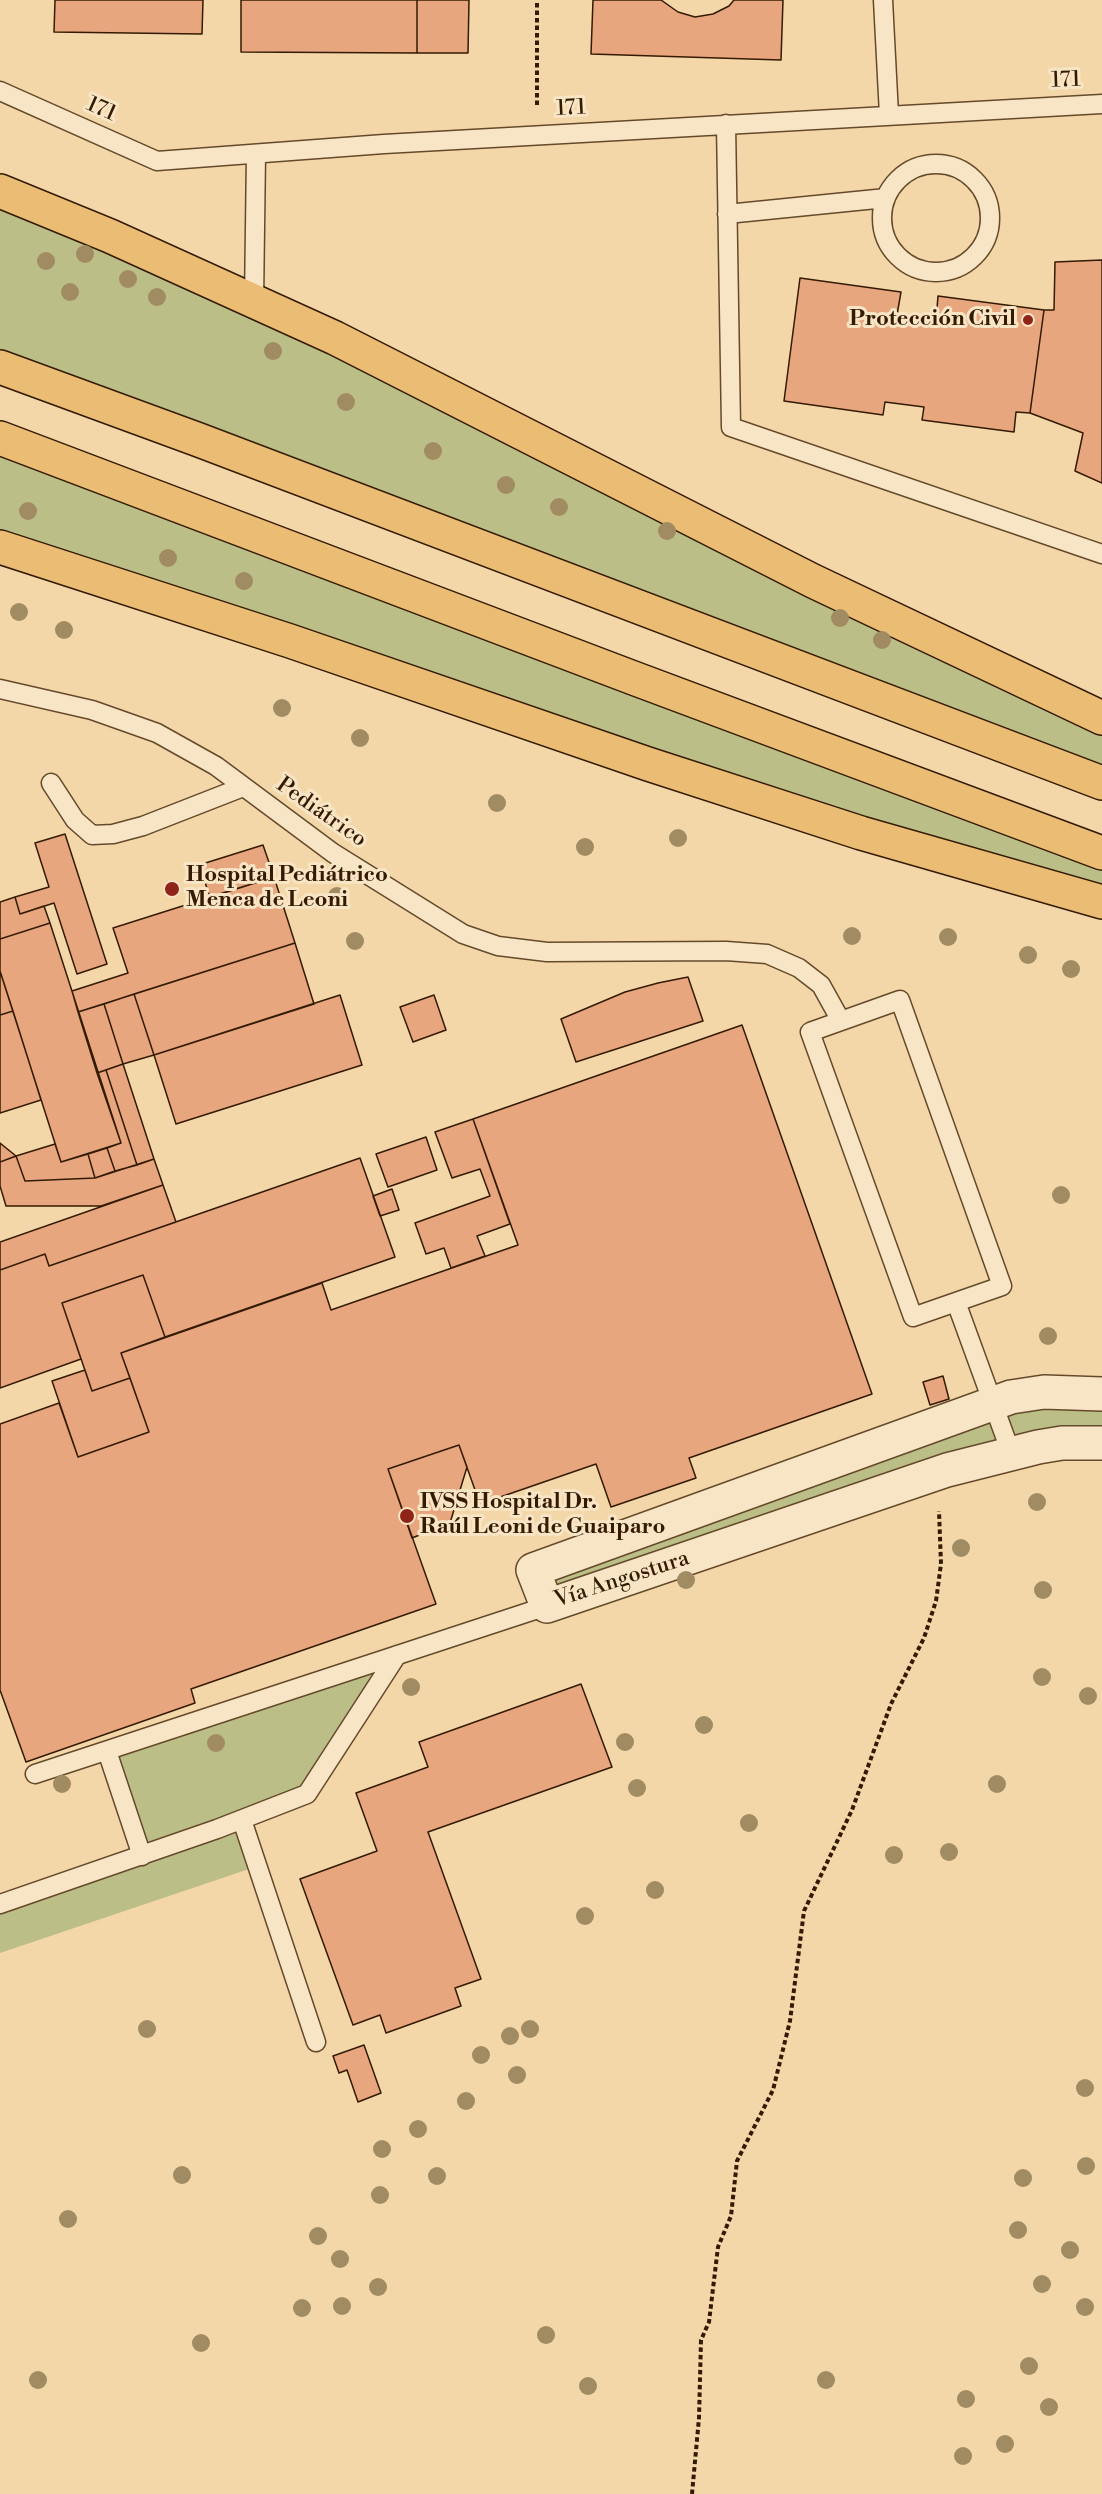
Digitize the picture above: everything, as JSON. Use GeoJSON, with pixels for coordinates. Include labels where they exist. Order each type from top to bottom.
{"type":"FeatureCollection","features":[{"type":"Feature","properties":{"kind":"main road"},"geometry":{"type":"LineString","coordinates":[[0,190],[110,236],[336,338],[813,581],[1102,718]]}},
{"type":"Feature","properties":{"kind":"main road"},"geometry":{"type":"LineString","coordinates":[[0,367],[1102,783]]}},
{"type":"Feature","properties":{"kind":"main road"},"geometry":{"type":"LineString","coordinates":[[0,438],[647,684],[1102,853]]}},
{"type":"Feature","properties":{"kind":"main road"},"geometry":{"type":"LineString","coordinates":[[0,547],[290,641],[648,764],[861,833],[1102,902]]}},
{"type":"Feature","properties":{"kind":"street","name":"Vía Angostura"},"geometry":{"type":"LineString","coordinates":[[1102,1394],[1044,1392],[1011,1398],[533,1570],[547,1606],[933,1475],[1011,1453],[1062,1443],[1102,1443]]}},
{"type":"Feature","properties":{"kind":"lane"},"geometry":{"type":"LineString","coordinates":[[883,0],[889,115]]}},
{"type":"Feature","properties":{"kind":"lane","name":"171"},"geometry":{"type":"LineString","coordinates":[[0,91],[157,161],[537,135],[1102,104]]}},
{"type":"Feature","properties":{"kind":"lane"},"geometry":{"type":"LineString","coordinates":[[726,124],[731,427],[1102,554]]}},
{"type":"Feature","properties":{"kind":"lane"},"geometry":{"type":"LineString","coordinates":[[254,301],[256,154]]}},
{"type":"Feature","properties":{"kind":"lane"},"geometry":{"type":"LineString","coordinates":[[939,164],[958,169],[974,178],[985,194],[990,212],[989,231],[975,255],[952,270],[933,272],[914,268],[898,257],[887,243],[881,224],[886,198],[890,188],[903,175],[921,166],[939,164]]}},
{"type":"Feature","properties":{"kind":"lane"},"geometry":{"type":"LineString","coordinates":[[727,214],[886,198]]}},
{"type":"Feature","properties":{"kind":"lane","name":"Pediátrico"},"geometry":{"type":"LineString","coordinates":[[0,689],[92,711],[156,733],[216,766],[333,853],[463,934],[498,946],[547,952],[726,951],[767,954],[800,968],[821,985],[841,1021]]}},
{"type":"Feature","properties":{"kind":"lane"},"geometry":{"type":"LineString","coordinates":[[51,783],[75,820],[93,835],[113,834],[143,826],[243,786]]}},
{"type":"Feature","properties":{"kind":"lane"},"geometry":{"type":"LineString","coordinates":[[900,1000],[1002,1286],[956,1302],[913,1317],[810,1032],[900,1000]]}},
{"type":"Feature","properties":{"kind":"lane"},"geometry":{"type":"LineString","coordinates":[[956,1302],[1011,1453]]}},
{"type":"Feature","properties":{"kind":"lane"},"geometry":{"type":"LineString","coordinates":[[35,1774],[547,1606]]}},
{"type":"Feature","properties":{"kind":"lane"},"geometry":{"type":"LineString","coordinates":[[0,1904],[142,1856],[307,1794],[398,1655]]}},
{"type":"Feature","properties":{"kind":"lane"},"geometry":{"type":"LineString","coordinates":[[107,1751],[142,1856]]}},
{"type":"Feature","properties":{"kind":"lane"},"geometry":{"type":"LineString","coordinates":[[242,1820],[316,2042]]}},
{"type":"Feature","properties":{"kind":"path"},"geometry":{"type":"LineString","coordinates":[[537,0],[537,135]]}},
{"type":"Feature","properties":{"kind":"path"},"geometry":{"type":"LineString","coordinates":[[692,2494],[699,2418],[701,2340],[709,2322],[717,2247],[731,2216],[737,2160],[773,2090],[790,2021],[804,1911],[852,1810],[891,1704],[924,1638],[936,1601],[941,1564],[941,1525],[933,1475]]}},
{"type":"Feature","properties":{"kind":"green space"},"geometry":{"type":"Polygon","coordinates":[[[0,191],[1102,718],[1102,783],[0,367],[0,191]]]}},
{"type":"Feature","properties":{"kind":"green space"},"geometry":{"type":"Polygon","coordinates":[[[0,438],[1102,853],[1102,902],[0,547],[0,438]]]}},
{"type":"Feature","properties":{"kind":"green space"},"geometry":{"type":"Polygon","coordinates":[[[1102,1394],[1102,1443],[1062,1443],[547,1606],[533,1570],[993,1404],[1102,1394]]]}},
{"type":"Feature","properties":{"kind":"green space"},"geometry":{"type":"Polygon","coordinates":[[[397,1655],[307,1794],[242,1820],[258,1866],[0,1953],[0,1904],[142,1856],[107,1751],[397,1655]]]}},
{"type":"Feature","properties":{"kind":"building"},"geometry":{"type":"Polygon","coordinates":[[[55,0],[203,0],[202,34],[54,32],[55,0]]]}},
{"type":"Feature","properties":{"kind":"building"},"geometry":{"type":"Polygon","coordinates":[[[241,0],[417,0],[417,53],[241,52],[241,0]]]}},
{"type":"Feature","properties":{"kind":"building"},"geometry":{"type":"Polygon","coordinates":[[[417,0],[469,0],[468,53],[417,53],[417,0]]]}},
{"type":"Feature","properties":{"kind":"building"},"geometry":{"type":"Polygon","coordinates":[[[593,0],[661,0],[678,12],[695,17],[713,14],[729,6],[734,0],[783,0],[781,60],[591,54],[593,0]]]}},
{"type":"Feature","properties":{"kind":"building"},"geometry":{"type":"Polygon","coordinates":[[[1102,260],[1102,483],[1075,471],[1083,433],[1030,413],[1044,310],[1054,310],[1055,262],[1102,260]]]}},
{"type":"Feature","properties":{"kind":"building"},"geometry":{"type":"Polygon","coordinates":[[[800,278],[901,292],[897,315],[936,320],[938,296],[1044,310],[1030,413],[1016,412],[1014,432],[922,420],[924,407],[885,402],[883,415],[784,401],[800,278]]]}},
{"type":"Feature","properties":{"kind":"building"},"geometry":{"type":"Polygon","coordinates":[[[65,834],[107,964],[77,974],[54,903],[20,914],[15,897],[49,887],[35,843],[65,834]]]}},
{"type":"Feature","properties":{"kind":"building"},"geometry":{"type":"Polygon","coordinates":[[[263,845],[274,877],[210,897],[199,865],[263,845]]]}},
{"type":"Feature","properties":{"kind":"building"},"geometry":{"type":"Polygon","coordinates":[[[274,877],[295,943],[78,1012],[72,991],[128,973],[113,928],[274,877]]]}},
{"type":"Feature","properties":{"kind":"building"},"geometry":{"type":"Polygon","coordinates":[[[15,897],[20,914],[44,906],[50,923],[0,939],[0,902],[15,897]]]}},
{"type":"Feature","properties":{"kind":"building"},"geometry":{"type":"Polygon","coordinates":[[[50,923],[121,1143],[61,1162],[0,971],[0,939],[50,923]]]}},
{"type":"Feature","properties":{"kind":"building"},"geometry":{"type":"Polygon","coordinates":[[[295,943],[314,1004],[154,1055],[134,994],[295,943]]]}},
{"type":"Feature","properties":{"kind":"building"},"geometry":{"type":"Polygon","coordinates":[[[0,971],[13,1011],[0,1015],[0,971]]]}},
{"type":"Feature","properties":{"kind":"building"},"geometry":{"type":"Polygon","coordinates":[[[688,977],[703,1021],[576,1062],[561,1019],[625,992],[688,977]]]}},
{"type":"Feature","properties":{"kind":"building"},"geometry":{"type":"Polygon","coordinates":[[[134,994],[154,1055],[123,1064],[104,1004],[134,994]]]}},
{"type":"Feature","properties":{"kind":"building"},"geometry":{"type":"Polygon","coordinates":[[[340,995],[362,1065],[176,1124],[154,1055],[340,995]]]}},
{"type":"Feature","properties":{"kind":"building"},"geometry":{"type":"Polygon","coordinates":[[[434,995],[446,1030],[413,1042],[400,1007],[434,995]]]}},
{"type":"Feature","properties":{"kind":"building"},"geometry":{"type":"Polygon","coordinates":[[[104,1004],[123,1064],[97,1073],[78,1012],[104,1004]]]}},
{"type":"Feature","properties":{"kind":"building"},"geometry":{"type":"Polygon","coordinates":[[[13,1011],[41,1100],[0,1113],[0,1015],[13,1011]]]}},
{"type":"Feature","properties":{"kind":"building"},"geometry":{"type":"Polygon","coordinates":[[[742,1025],[872,1394],[689,1458],[696,1478],[611,1507],[596,1464],[480,1504],[459,1445],[388,1469],[436,1604],[191,1689],[195,1703],[26,1762],[0,1690],[0,1424],[59,1403],[78,1457],[149,1432],[121,1353],[322,1283],[331,1310],[518,1245],[473,1119],[742,1025]]]}},
{"type":"Feature","properties":{"kind":"building"},"geometry":{"type":"Polygon","coordinates":[[[123,1064],[154,1159],[137,1165],[106,1070],[123,1064]]]}},
{"type":"Feature","properties":{"kind":"building"},"geometry":{"type":"Polygon","coordinates":[[[106,1070],[137,1165],[115,1171],[107,1148],[121,1143],[97,1073],[106,1070]]]}},
{"type":"Feature","properties":{"kind":"building"},"geometry":{"type":"Polygon","coordinates":[[[473,1119],[510,1224],[477,1236],[485,1256],[451,1268],[444,1248],[426,1254],[415,1223],[490,1196],[480,1169],[452,1178],[435,1132],[473,1119]]]}},
{"type":"Feature","properties":{"kind":"building"},"geometry":{"type":"Polygon","coordinates":[[[426,1137],[437,1170],[388,1187],[376,1154],[426,1137]]]}},
{"type":"Feature","properties":{"kind":"building"},"geometry":{"type":"Polygon","coordinates":[[[0,1143],[16,1156],[0,1162],[0,1143]]]}},
{"type":"Feature","properties":{"kind":"building"},"geometry":{"type":"Polygon","coordinates":[[[55,1144],[61,1162],[88,1154],[95,1178],[25,1181],[16,1156],[55,1144]]]}},
{"type":"Feature","properties":{"kind":"building"},"geometry":{"type":"Polygon","coordinates":[[[107,1148],[115,1171],[95,1178],[88,1154],[107,1148]]]}},
{"type":"Feature","properties":{"kind":"building"},"geometry":{"type":"Polygon","coordinates":[[[16,1156],[25,1181],[95,1178],[154,1159],[163,1185],[101,1206],[6,1206],[0,1186],[0,1162],[16,1156]]]}},
{"type":"Feature","properties":{"kind":"building"},"geometry":{"type":"Polygon","coordinates":[[[360,1158],[395,1257],[165,1337],[143,1275],[62,1303],[81,1359],[0,1388],[0,1270],[45,1254],[49,1266],[360,1158]]]}},
{"type":"Feature","properties":{"kind":"building"},"geometry":{"type":"Polygon","coordinates":[[[163,1185],[176,1222],[49,1266],[45,1254],[0,1270],[0,1242],[163,1185]]]}},
{"type":"Feature","properties":{"kind":"building"},"geometry":{"type":"Polygon","coordinates":[[[392,1189],[399,1210],[380,1216],[373,1196],[392,1189]]]}},
{"type":"Feature","properties":{"kind":"building"},"geometry":{"type":"Polygon","coordinates":[[[143,1275],[165,1337],[121,1353],[130,1378],[92,1391],[62,1303],[143,1275]]]}},
{"type":"Feature","properties":{"kind":"building"},"geometry":{"type":"Polygon","coordinates":[[[85,1370],[92,1391],[130,1378],[149,1432],[78,1457],[52,1381],[85,1370]]]}},
{"type":"Feature","properties":{"kind":"building"},"geometry":{"type":"Polygon","coordinates":[[[943,1376],[949,1399],[930,1405],[923,1382],[943,1376]]]}},
{"type":"Feature","properties":{"kind":"building"},"geometry":{"type":"Polygon","coordinates":[[[459,1445],[467,1467],[450,1523],[412,1538],[388,1469],[459,1445]]]}},
{"type":"Feature","properties":{"kind":"building"},"geometry":{"type":"Polygon","coordinates":[[[581,1684],[612,1767],[428,1832],[481,1979],[455,1988],[461,2006],[386,2033],[380,2015],[353,2025],[300,1879],[377,1851],[356,1793],[428,1767],[419,1742],[581,1684]]]}},
{"type":"Feature","properties":{"kind":"building"},"geometry":{"type":"Polygon","coordinates":[[[364,2045],[381,2093],[358,2102],[347,2070],[339,2073],[333,2056],[364,2045]]]}},
{"type":"Feature","properties":{"kind":"place","name":"Protección Civil"},"geometry":{"type":"Point","coordinates":[1028,320]}},
{"type":"Feature","properties":{"kind":"place","name":"Hospital Pediátrico Menca de Leoni"},"geometry":{"type":"Point","coordinates":[172,889]}},
{"type":"Feature","properties":{"kind":"place","name":"IVSS Hospital Dr. Raúl Leoni de Guaiparo"},"geometry":{"type":"Point","coordinates":[407,1516]}}]}
